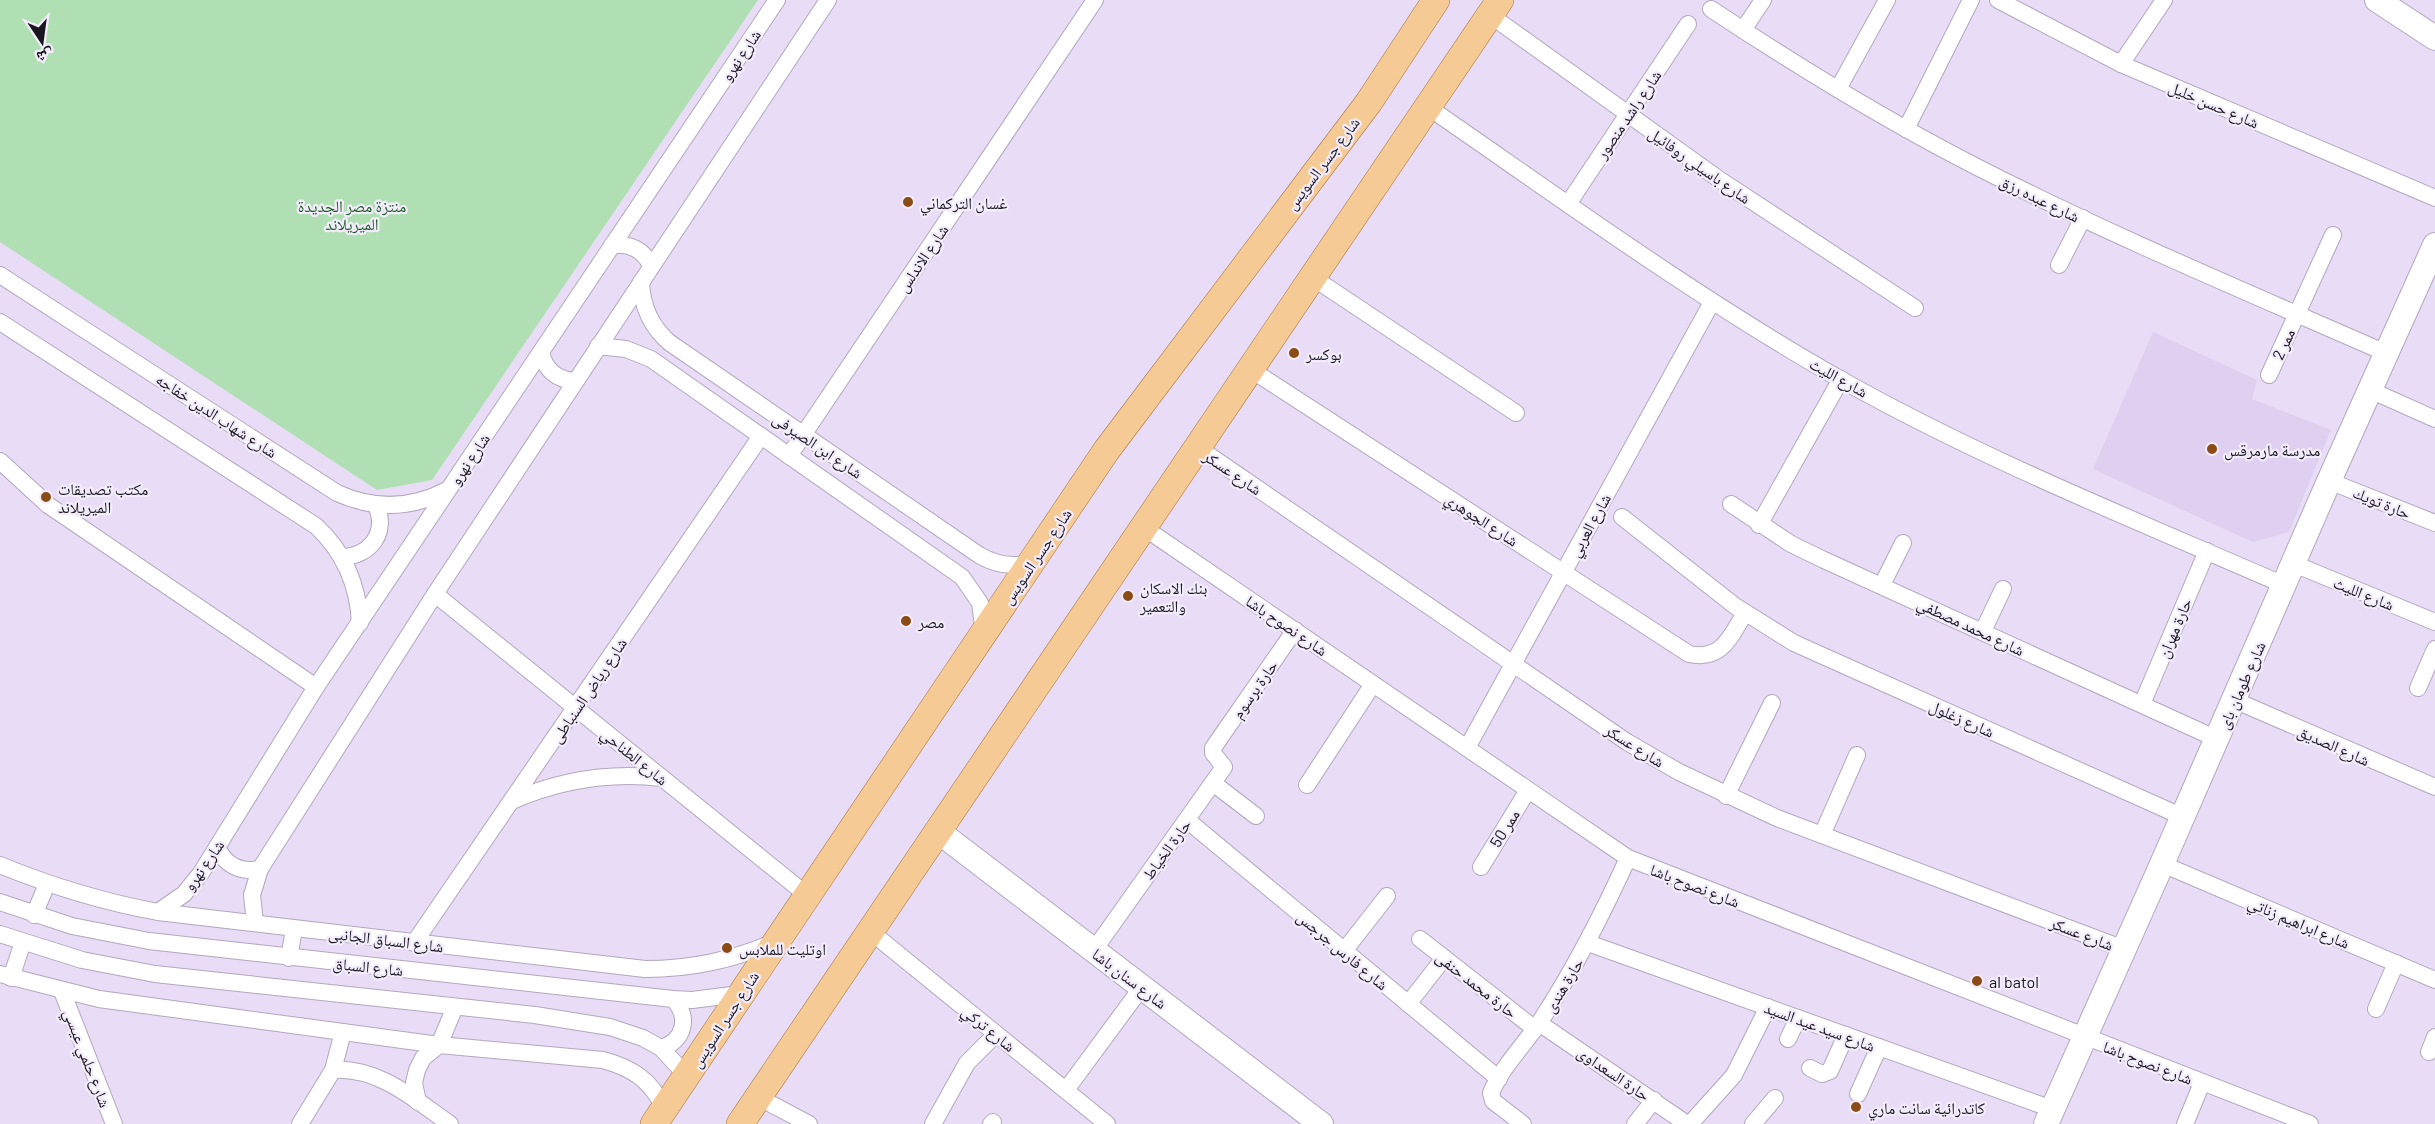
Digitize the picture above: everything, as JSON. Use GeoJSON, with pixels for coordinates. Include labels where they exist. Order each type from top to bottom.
{"type":"FeatureCollection","features":[{"type":"Feature","properties":{"kind":"main road","name":"شارع جسر السويس"},"geometry":{"type":"LineString","coordinates":[[659,1116],[1106,451],[1369,102],[1436,0]]}},
{"type":"Feature","properties":{"kind":"main road"},"geometry":{"type":"LineString","coordinates":[[740,1124],[1495,8]]}},
{"type":"Feature","properties":{"kind":"street","name":"شارع نهرو"},"geometry":{"type":"LineString","coordinates":[[158,912],[172,904],[195,882],[316,687],[777,0]]}},
{"type":"Feature","properties":{"kind":"street"},"geometry":{"type":"LineString","coordinates":[[255,923],[252,896],[254,882],[260,869],[435,594],[828,0]]}},
{"type":"Feature","properties":{"kind":"street","name":"شارع الاندلس"},"geometry":{"type":"LineString","coordinates":[[789,456],[1095,0]]}},
{"type":"Feature","properties":{"kind":"street"},"geometry":{"type":"LineString","coordinates":[[1743,30],[1763,0]]}},
{"type":"Feature","properties":{"kind":"street"},"geometry":{"type":"LineString","coordinates":[[1838,89],[1887,0]]}},
{"type":"Feature","properties":{"kind":"street"},"geometry":{"type":"LineString","coordinates":[[1906,129],[1971,0]]}},
{"type":"Feature","properties":{"kind":"street","name":"شارع حسن خليل"},"geometry":{"type":"LineString","coordinates":[[1998,0],[2121,64],[2435,198]]}},
{"type":"Feature","properties":{"kind":"street"},"geometry":{"type":"LineString","coordinates":[[2121,64],[2164,0]]}},
{"type":"Feature","properties":{"kind":"street"},"geometry":{"type":"LineString","coordinates":[[2377,0],[2435,38]]}},
{"type":"Feature","properties":{"kind":"street","name":"شارع باسيلي روفائيل"},"geometry":{"type":"LineString","coordinates":[[1495,8],[1627,115],[1758,205],[1915,308]]}},
{"type":"Feature","properties":{"kind":"street","name":"شارع عبده رزق"},"geometry":{"type":"LineString","coordinates":[[1711,9],[1838,89],[1976,166],[2083,218],[2386,353]]}},
{"type":"Feature","properties":{"kind":"street","name":"شارع راشد منصور"},"geometry":{"type":"LineString","coordinates":[[1568,204],[1688,24]]}},
{"type":"Feature","properties":{"kind":"street","name":"شارع الليث"},"geometry":{"type":"LineString","coordinates":[[1428,106],[1712,302],[1841,380],[1961,442],[2284,585]]}},
{"type":"Feature","properties":{"kind":"street"},"geometry":{"type":"LineString","coordinates":[[2060,265],[2083,218]]}},
{"type":"Feature","properties":{"kind":"street","name":"ممر 2"},"geometry":{"type":"LineString","coordinates":[[2269,375],[2333,235]]}},
{"type":"Feature","properties":{"kind":"street"},"geometry":{"type":"LineString","coordinates":[[612,245],[624,244],[636,248],[645,255],[651,266]]}},
{"type":"Feature","properties":{"kind":"street","name":"شارع طومان باى"},"geometry":{"type":"LineString","coordinates":[[2049,1116],[2386,353],[2429,275],[2435,245]]}},
{"type":"Feature","properties":{"kind":"street","name":"شارع شهاب الدين خفاجه"},"geometry":{"type":"LineString","coordinates":[[0,275],[325,486],[350,499],[376,505],[408,504],[448,490]]}},
{"type":"Feature","properties":{"kind":"street"},"geometry":{"type":"LineString","coordinates":[[1312,277],[1516,413]]}},
{"type":"Feature","properties":{"kind":"street","name":"شارع ابن الصيرفى"},"geometry":{"type":"LineString","coordinates":[[641,282],[646,312],[664,338],[986,559],[1009,566],[1032,562]]}},
{"type":"Feature","properties":{"kind":"street","name":"شارع العربي"},"geometry":{"type":"LineString","coordinates":[[1467,748],[1712,302]]}},
{"type":"Feature","properties":{"kind":"street"},"geometry":{"type":"LineString","coordinates":[[0,322],[304,518],[326,536],[342,557],[357,596],[360,623]]}},
{"type":"Feature","properties":{"kind":"street","name":"شارع ابن الصيرفى"},"geometry":{"type":"LineString","coordinates":[[598,346],[626,349],[645,356],[962,577],[980,603],[984,634]]}},
{"type":"Feature","properties":{"kind":"street"},"geometry":{"type":"LineString","coordinates":[[541,352],[544,364],[552,374],[575,381]]}},
{"type":"Feature","properties":{"kind":"street","name":"شارع الجوهري"},"geometry":{"type":"LineString","coordinates":[[1250,369],[1689,654],[1699,656],[1718,651],[1726,644],[1745,613]]}},
{"type":"Feature","properties":{"kind":"street"},"geometry":{"type":"LineString","coordinates":[[1759,525],[1841,380]]}},
{"type":"Feature","properties":{"kind":"street"},"geometry":{"type":"LineString","coordinates":[[2370,390],[2435,419]]}},
{"type":"Feature","properties":{"kind":"street","name":"شارع رياض السنباطى"},"geometry":{"type":"LineString","coordinates":[[414,943],[761,436]]}},
{"type":"Feature","properties":{"kind":"street","name":"شارع عسكر"},"geometry":{"type":"LineString","coordinates":[[1197,447],[1627,742],[1679,772],[1777,818],[2124,949]]}},
{"type":"Feature","properties":{"kind":"street"},"geometry":{"type":"LineString","coordinates":[[0,461],[48,505],[316,687]]}},
{"type":"Feature","properties":{"kind":"street","name":"حارة تويك"},"geometry":{"type":"LineString","coordinates":[[2329,481],[2435,523]]}},
{"type":"Feature","properties":{"kind":"street","name":"شارع محمد مصطفي"},"geometry":{"type":"LineString","coordinates":[[1731,504],[1759,525],[1808,552],[2217,739]]}},
{"type":"Feature","properties":{"kind":"street"},"geometry":{"type":"LineString","coordinates":[[342,557],[359,555],[372,545],[377,537],[381,520],[376,505]]}},
{"type":"Feature","properties":{"kind":"street","name":"شارع زغلول"},"geometry":{"type":"LineString","coordinates":[[1622,517],[1745,613],[1777,634],[2183,817]]}},
{"type":"Feature","properties":{"kind":"street","name":"شارع نصوح باشا"},"geometry":{"type":"LineString","coordinates":[[1143,527],[1628,858],[2202,1083],[2286,1120],[2310,1124]]}},
{"type":"Feature","properties":{"kind":"street"},"geometry":{"type":"LineString","coordinates":[[1882,585],[1903,543]]}},
{"type":"Feature","properties":{"kind":"street","name":"حارة مهران"},"geometry":{"type":"LineString","coordinates":[[2142,704],[2207,551]]}},
{"type":"Feature","properties":{"kind":"street","name":"شارع الليث"},"geometry":{"type":"LineString","coordinates":[[2294,564],[2435,622]]}},
{"type":"Feature","properties":{"kind":"street"},"geometry":{"type":"LineString","coordinates":[[1983,632],[2003,590]]}},
{"type":"Feature","properties":{"kind":"street","name":"شارع الطناحي"},"geometry":{"type":"LineString","coordinates":[[435,594],[808,896]]}},
{"type":"Feature","properties":{"kind":"street","name":"حارة برسوم"},"geometry":{"type":"LineString","coordinates":[[1213,748],[1295,630]]}},
{"type":"Feature","properties":{"kind":"street"},"geometry":{"type":"LineString","coordinates":[[2418,688],[2435,649]]}},
{"type":"Feature","properties":{"kind":"street"},"geometry":{"type":"LineString","coordinates":[[1307,785],[1373,684]]}},
{"type":"Feature","properties":{"kind":"street","name":"شارع الصديق"},"geometry":{"type":"LineString","coordinates":[[2234,700],[2435,787]]}},
{"type":"Feature","properties":{"kind":"street"},"geometry":{"type":"LineString","coordinates":[[1726,796],[1772,703]]}},
{"type":"Feature","properties":{"kind":"street","name":"حارة الخياط"},"geometry":{"type":"LineString","coordinates":[[1094,950],[1224,766],[1213,753],[1213,748]]}},
{"type":"Feature","properties":{"kind":"street"},"geometry":{"type":"LineString","coordinates":[[1822,835],[1857,755]]}},
{"type":"Feature","properties":{"kind":"street"},"geometry":{"type":"LineString","coordinates":[[511,801],[544,789],[591,778],[627,776],[663,778]]}},
{"type":"Feature","properties":{"kind":"street"},"geometry":{"type":"LineString","coordinates":[[1213,783],[1256,816]]}},
{"type":"Feature","properties":{"kind":"street","name":"ممر 50"},"geometry":{"type":"LineString","coordinates":[[1480,867],[1528,790]]}},
{"type":"Feature","properties":{"kind":"street","name":"شارع فارس جرجس"},"geometry":{"type":"LineString","coordinates":[[1187,820],[1499,1079]]}},
{"type":"Feature","properties":{"kind":"street","name":"شارع سنان باشا"},"geometry":{"type":"LineString","coordinates":[[939,832],[1321,1124]]}},
{"type":"Feature","properties":{"kind":"street"},"geometry":{"type":"LineString","coordinates":[[217,847],[226,862],[234,867],[251,871],[260,869]]}},
{"type":"Feature","properties":{"kind":"street","name":"حارة هندى"},"geometry":{"type":"LineString","coordinates":[[1499,1079],[1537,1026],[1588,943],[1628,858]]}},
{"type":"Feature","properties":{"kind":"street","name":"شارع ابراهيم زناتي"},"geometry":{"type":"LineString","coordinates":[[2162,864],[2435,980]]}},
{"type":"Feature","properties":{"kind":"street","name":"شارع السباق الجانبى"},"geometry":{"type":"LineString","coordinates":[[0,865],[46,884],[158,912],[583,963],[645,969],[679,969],[734,958],[776,942]]}},
{"type":"Feature","properties":{"kind":"street"},"geometry":{"type":"LineString","coordinates":[[34,915],[46,884]]}},
{"type":"Feature","properties":{"kind":"street"},"geometry":{"type":"LineString","coordinates":[[1344,951],[1388,896]]}},
{"type":"Feature","properties":{"kind":"street","name":"شارع السباق"},"geometry":{"type":"LineString","coordinates":[[0,902],[34,915],[110,935],[289,958],[673,999],[692,1000],[740,994]]}},
{"type":"Feature","properties":{"kind":"street"},"geometry":{"type":"LineString","coordinates":[[289,958],[294,929]]}},
{"type":"Feature","properties":{"kind":"street","name":"شارع تركي"},"geometry":{"type":"LineString","coordinates":[[871,932],[1107,1124]]}},
{"type":"Feature","properties":{"kind":"street","name":"شارع السباق"},"geometry":{"type":"LineString","coordinates":[[0,934],[82,960],[146,972],[535,1015],[610,1027],[643,1038],[661,1048],[687,1076]]}},
{"type":"Feature","properties":{"kind":"street","name":"حارة محمد حنفى"},"geometry":{"type":"LineString","coordinates":[[1420,939],[1537,1026]]}},
{"type":"Feature","properties":{"kind":"street"},"geometry":{"type":"LineString","coordinates":[[23,942],[6,976],[99,999],[439,1045],[603,1060],[622,1065],[640,1075],[650,1084],[659,1116]]}},
{"type":"Feature","properties":{"kind":"street","name":"شارع سيد عيد السيد"},"geometry":{"type":"LineString","coordinates":[[1588,943],[1689,987],[1768,1007],[1879,1047],[2049,1116]]}},
{"type":"Feature","properties":{"kind":"street"},"geometry":{"type":"LineString","coordinates":[[1408,1004],[1444,958]]}},
{"type":"Feature","properties":{"kind":"street"},"geometry":{"type":"LineString","coordinates":[[579,989],[583,963]]}},
{"type":"Feature","properties":{"kind":"street"},"geometry":{"type":"LineString","coordinates":[[2376,1009],[2396,963]]}},
{"type":"Feature","properties":{"kind":"street"},"geometry":{"type":"LineString","coordinates":[[1066,1090],[1142,987]]}},
{"type":"Feature","properties":{"kind":"street","name":"شارع حلمي عيسي"},"geometry":{"type":"LineString","coordinates":[[62,991],[114,1124]]}},
{"type":"Feature","properties":{"kind":"street"},"geometry":{"type":"LineString","coordinates":[[661,1048],[674,1042],[682,1031],[684,1017],[673,999]]}},
{"type":"Feature","properties":{"kind":"street"},"geometry":{"type":"LineString","coordinates":[[418,1102],[414,1083],[417,1070],[423,1058],[439,1045],[455,1007]]}},
{"type":"Feature","properties":{"kind":"street"},"geometry":{"type":"LineString","coordinates":[[1689,1124],[1734,1075],[1768,1007]]}},
{"type":"Feature","properties":{"kind":"street"},"geometry":{"type":"LineString","coordinates":[[1788,1039],[1798,1018]]}},
{"type":"Feature","properties":{"kind":"street","name":"حارة السعداوى"},"geometry":{"type":"LineString","coordinates":[[1537,1026],[1689,1124]]}},
{"type":"Feature","properties":{"kind":"street"},"geometry":{"type":"LineString","coordinates":[[300,1124],[333,1070],[344,1032]]}},
{"type":"Feature","properties":{"kind":"street"},"geometry":{"type":"LineString","coordinates":[[933,1124],[967,1064],[996,1034]]}},
{"type":"Feature","properties":{"kind":"street"},"geometry":{"type":"LineString","coordinates":[[1810,1068],[1822,1074],[1830,1071],[1846,1035]]}},
{"type":"Feature","properties":{"kind":"street"},"geometry":{"type":"LineString","coordinates":[[1858,1094],[1879,1047]]}},
{"type":"Feature","properties":{"kind":"street"},"geometry":{"type":"LineString","coordinates":[[333,1070],[358,1070],[374,1075],[450,1124]]}},
{"type":"Feature","properties":{"kind":"street"},"geometry":{"type":"LineString","coordinates":[[1499,1079],[1491,1092],[1493,1101],[1523,1124]]}},
{"type":"Feature","properties":{"kind":"street"},"geometry":{"type":"LineString","coordinates":[[2185,1124],[2202,1083]]}},
{"type":"Feature","properties":{"kind":"street"},"geometry":{"type":"LineString","coordinates":[[758,1097],[809,1124]]}},
{"type":"Feature","properties":{"kind":"street"},"geometry":{"type":"LineString","coordinates":[[1753,1124],[1775,1098]]}},
{"type":"Feature","properties":{"kind":"street"},"geometry":{"type":"LineString","coordinates":[[1635,1124],[1654,1100]]}},
{"type":"Feature","properties":{"kind":"shaded area","name":"مدرسة مارمرقس"},"geometry":{"type":"Polygon","coordinates":[[[2153,332],[2257,380],[2252,399],[2331,430],[2289,532],[2253,542],[2093,469],[2153,332]]]}},
{"type":"Feature","properties":{"kind":"green space","name":"منتزة مصر الجديدة الميريلاند"},"geometry":{"type":"Polygon","coordinates":[[[0,0],[758,0],[432,480],[377,490],[0,242],[0,0]]]}},
{"type":"Feature","properties":{"kind":"place","name":"غسان التركماني"},"geometry":{"type":"Point","coordinates":[908,202]}},
{"type":"Feature","properties":{"kind":"place","name":"بوكسر"},"geometry":{"type":"Point","coordinates":[1294,353]}},
{"type":"Feature","properties":{"kind":"place","name":"مدرسة مارمرقس"},"geometry":{"type":"Point","coordinates":[2212,449]}},
{"type":"Feature","properties":{"kind":"place","name":"مكتب تصديقات الميريلاند"},"geometry":{"type":"Point","coordinates":[46,497]}},
{"type":"Feature","properties":{"kind":"place","name":"بنك الاسكان والتعمير"},"geometry":{"type":"Point","coordinates":[1128,596]}},
{"type":"Feature","properties":{"kind":"place","name":"مصر"},"geometry":{"type":"Point","coordinates":[906,621]}},
{"type":"Feature","properties":{"kind":"place","name":"اوتليت للملابس"},"geometry":{"type":"Point","coordinates":[727,948]}},
{"type":"Feature","properties":{"kind":"place","name":"al batol"},"geometry":{"type":"Point","coordinates":[1977,981]}},
{"type":"Feature","properties":{"kind":"place","name":"كاتدرائية سانت ماري"},"geometry":{"type":"Point","coordinates":[1856,1107]}}]}
